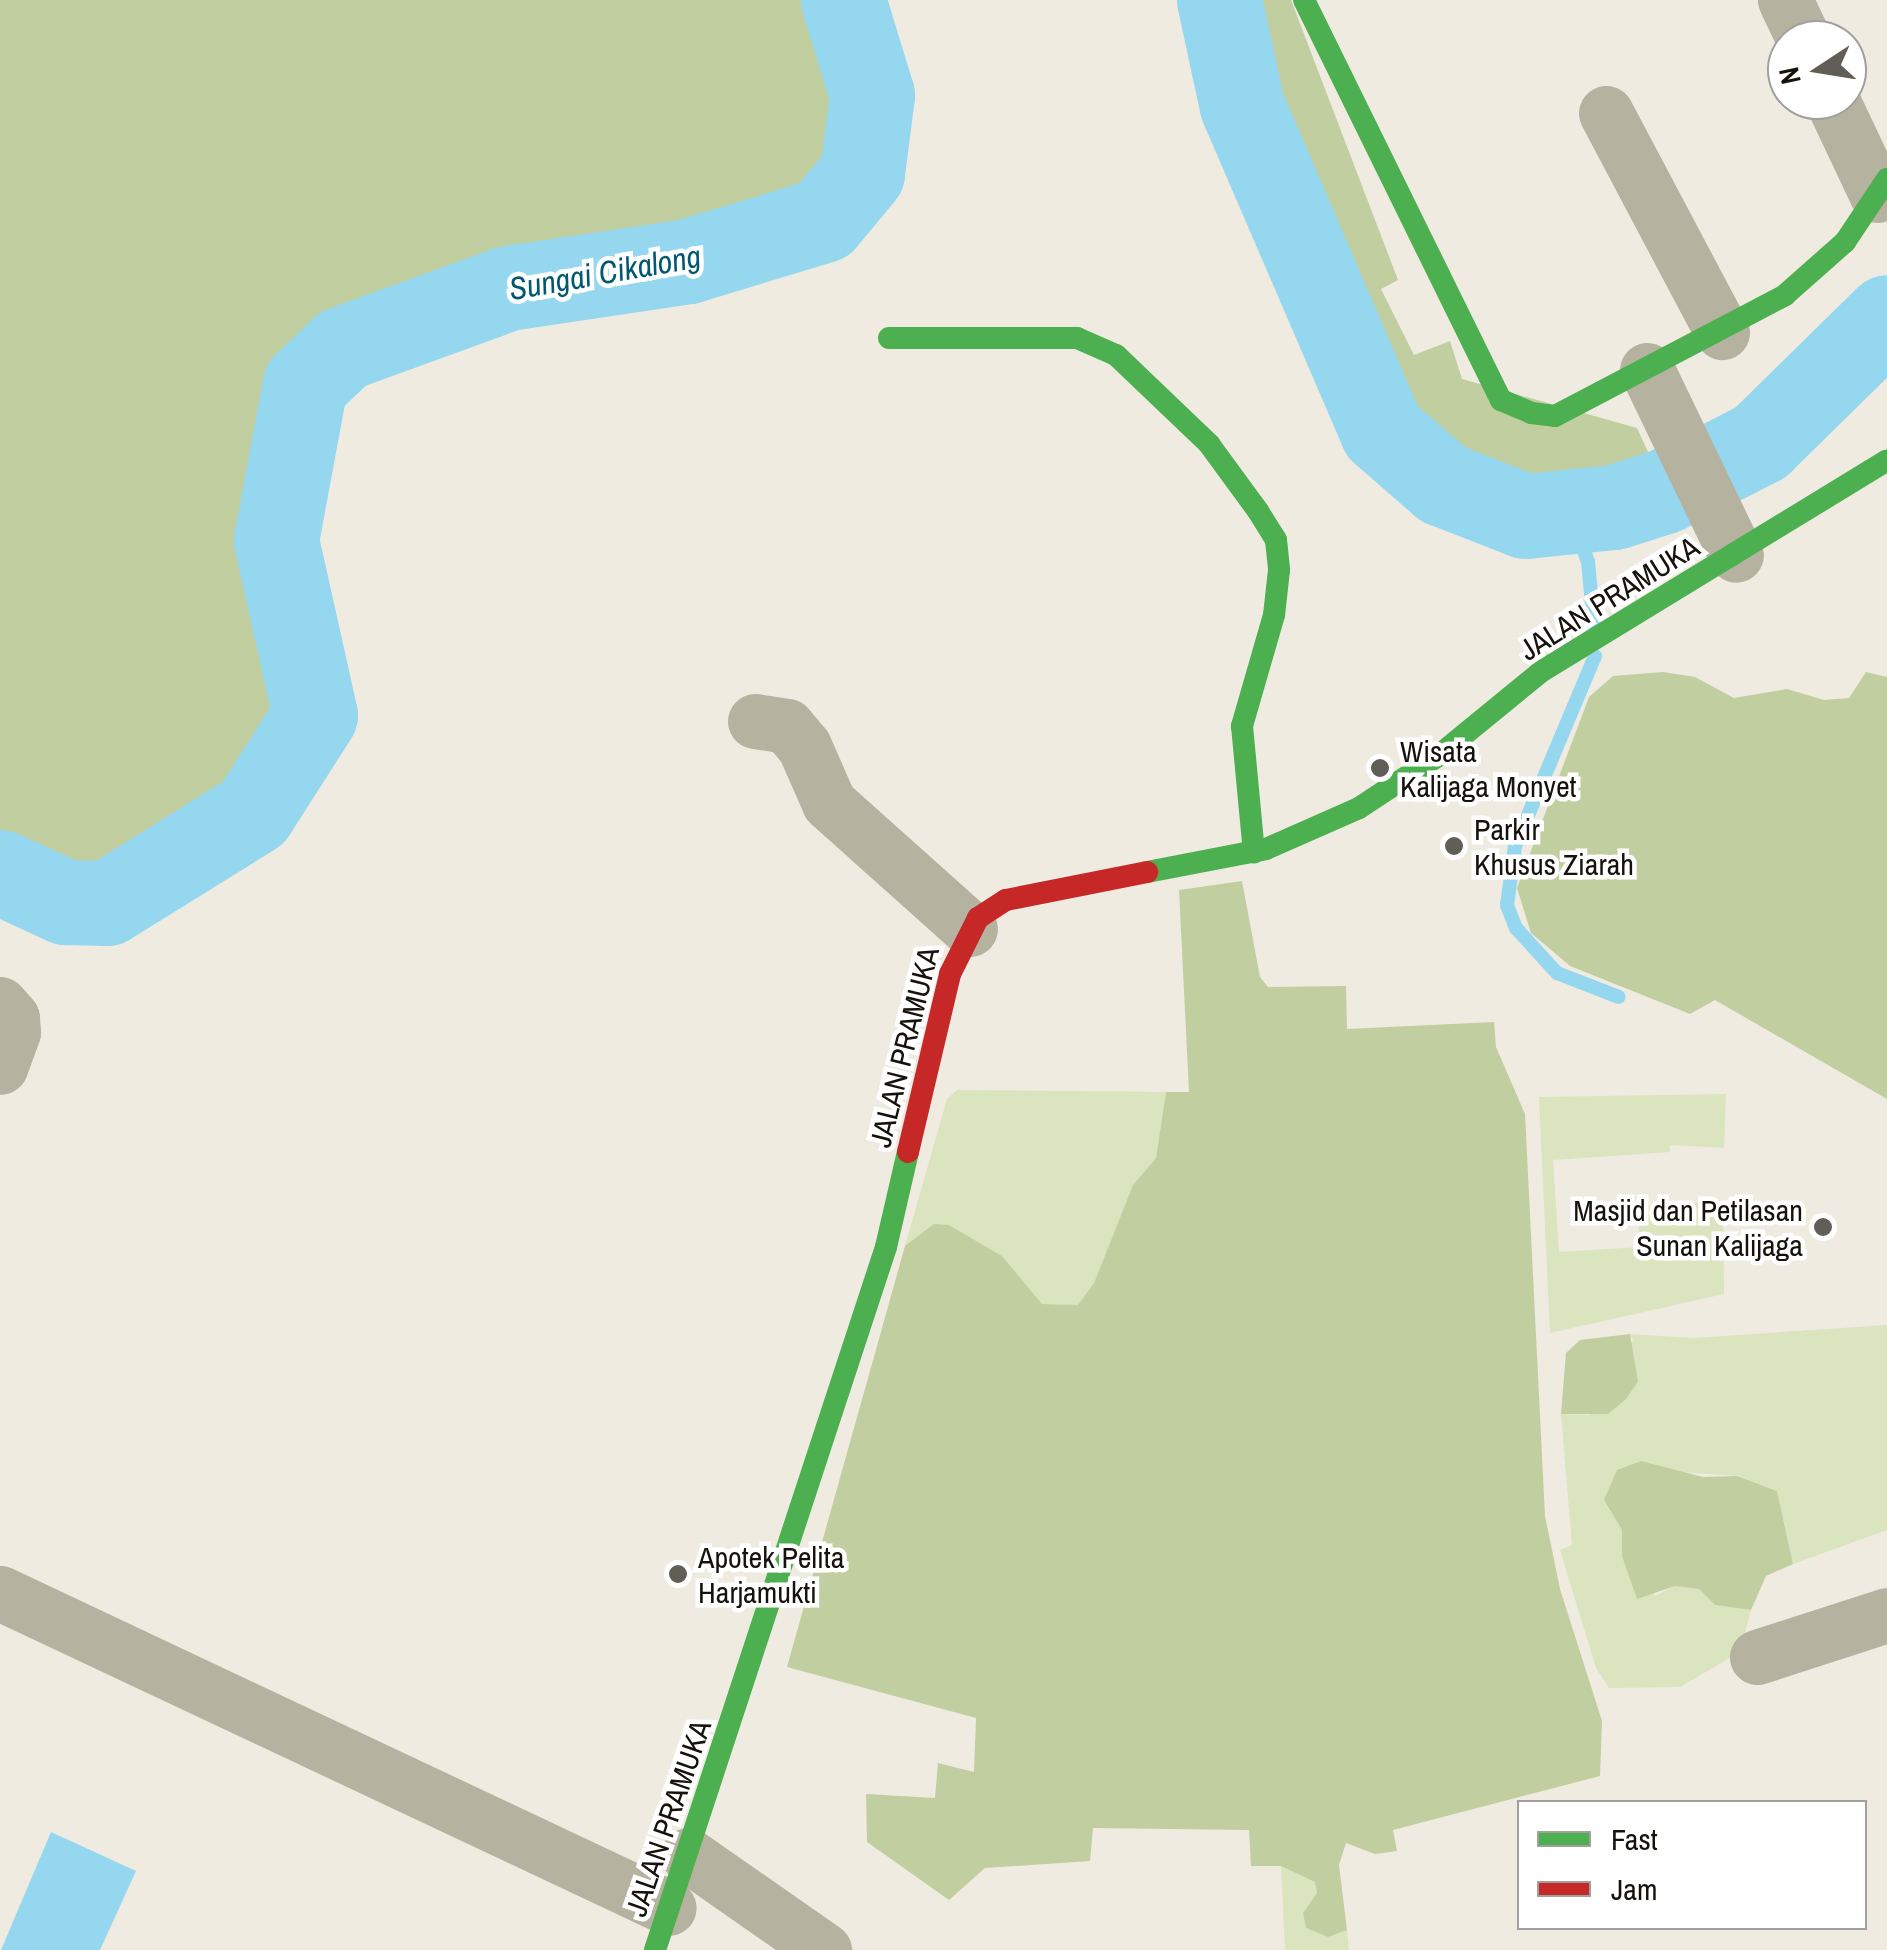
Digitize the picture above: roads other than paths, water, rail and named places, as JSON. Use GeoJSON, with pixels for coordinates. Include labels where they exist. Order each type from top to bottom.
{"type":"FeatureCollection","features":[{"type":"Feature","properties":{"kind":"street"},"geometry":{"type":"LineString","coordinates":[[1304,0],[1501,400],[1555,416],[1659,394],[1722,332],[1785,295],[1845,242],[1882,187],[1843,120]]}},
{"type":"Feature","properties":{"kind":"street"},"geometry":{"type":"LineString","coordinates":[[1606,112],[1722,332]]}},
{"type":"Feature","properties":{"kind":"street"},"geometry":{"type":"LineString","coordinates":[[889,338],[1077,338],[1116,355],[1209,444],[1258,511],[1276,540],[1279,570],[1274,615],[1242,726],[1244,810],[1254,852]]}},
{"type":"Feature","properties":{"kind":"street"},"geometry":{"type":"LineString","coordinates":[[1659,394],[1730,542]]}},
{"type":"Feature","properties":{"kind":"street","name":"JALAN PRAMUKA"},"geometry":{"type":"LineString","coordinates":[[662,1929],[886,1247],[950,974],[970,928],[1006,900],[1254,852],[1386,795],[1542,671],[1622,622],[1730,542],[1887,460]]}},
{"type":"Feature","properties":{"kind":"street"},"geometry":{"type":"LineString","coordinates":[[756,721],[787,726],[804,746],[829,803],[970,928]]}},
{"type":"Feature","properties":{"kind":"street"},"geometry":{"type":"LineString","coordinates":[[0,1004],[12,1018],[13,1032],[0,1067]]}},
{"type":"Feature","properties":{"kind":"street"},"geometry":{"type":"LineString","coordinates":[[0,1593],[662,1929]]}},
{"type":"Feature","properties":{"kind":"street"},"geometry":{"type":"LineString","coordinates":[[1758,1657],[1887,1616]]}},
{"type":"Feature","properties":{"kind":"street"},"geometry":{"type":"LineString","coordinates":[[688,1854],[824,1950]]}},
{"type":"Feature","properties":{"kind":"water"},"geometry":{"type":"Polygon","coordinates":[[[51,1832],[136,1871],[100,1950],[1,1950],[51,1832]]]}},
{"type":"Feature","properties":{"kind":"waterway","name":"Sungai Cikalong"},"geometry":{"type":"LineString","coordinates":[[0,872],[65,902],[107,903],[253,812],[315,715],[276,540],[305,384],[343,348],[508,288],[688,261],[823,220],[862,173],[872,95],[843,0]]}},
{"type":"Feature","properties":{"kind":"waterway","name":"Sungai Cikalong"},"geometry":{"type":"LineString","coordinates":[[1219,0],[1242,106],[1382,431],[1443,484],[1525,516],[1614,507],[1664,491],[1760,442],[1887,317]]}},
{"type":"Feature","properties":{"kind":"waterway"},"geometry":{"type":"LineString","coordinates":[[1570,511],[1588,562],[1594,624]]}},
{"type":"Feature","properties":{"kind":"waterway"},"geometry":{"type":"LineString","coordinates":[[1595,656],[1515,846],[1507,905],[1516,928],[1557,973],[1619,997]]}},
{"type":"Feature","properties":{"kind":"place","name":"Wisata Kalijaga Monyet"},"geometry":{"type":"Point","coordinates":[1380,768]}},
{"type":"Feature","properties":{"kind":"place","name":"Parkir Khusus Ziarah"},"geometry":{"type":"Point","coordinates":[1454,846]}},
{"type":"Feature","properties":{"kind":"place","name":"Masjid dan Petilasan Sunan Kalijaga"},"geometry":{"type":"Point","coordinates":[1823,1227]}},
{"type":"Feature","properties":{"kind":"place","name":"Apotek Pelita Harjamukti"},"geometry":{"type":"Point","coordinates":[678,1574]}}]}
